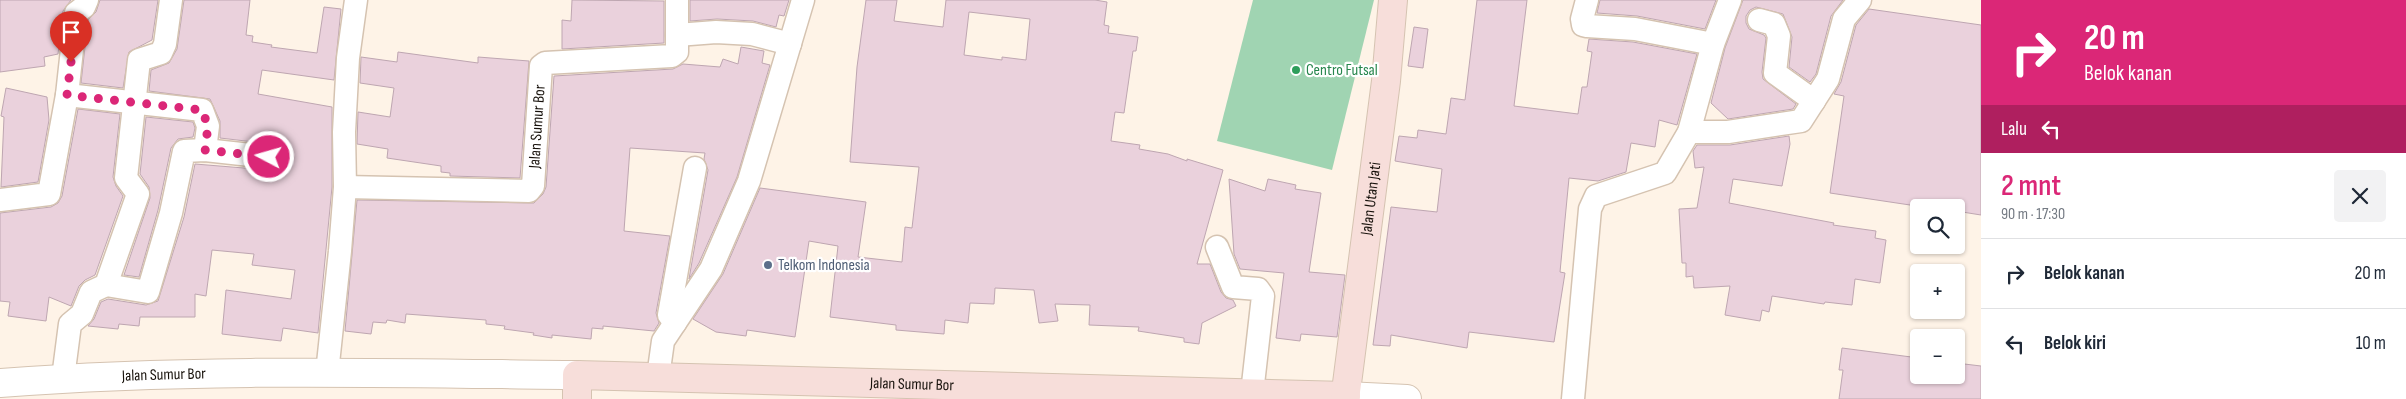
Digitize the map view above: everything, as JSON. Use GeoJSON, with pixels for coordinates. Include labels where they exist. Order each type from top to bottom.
{"type":"FeatureCollection","features":[{"type":"Feature","properties":{"kind":"main road","name":"Jalan Utan Jati"},"geometry":{"type":"LineString","coordinates":[[1332,392],[1352,344],[1386,81],[1393,0]]}},
{"type":"Feature","properties":{"kind":"main road","name":"Jalan Sumur Bor"},"geometry":{"type":"LineString","coordinates":[[577,387],[660,359],[891,391],[1332,392]]}},
{"type":"Feature","properties":{"kind":"street"},"geometry":{"type":"LineString","coordinates":[[0,200],[49,194],[67,95],[76,12],[84,7],[87,0]]}},
{"type":"Feature","properties":{"kind":"street"},"geometry":{"type":"LineString","coordinates":[[106,285],[138,194],[126,178],[139,60],[161,53],[165,44],[171,0]]}},
{"type":"Feature","properties":{"kind":"street"},"geometry":{"type":"LineString","coordinates":[[327,368],[340,251],[345,187],[344,132],[348,58],[356,0]]}},
{"type":"Feature","properties":{"kind":"street","name":"Jalan Sumur Bor"},"geometry":{"type":"LineString","coordinates":[[345,187],[529,191],[533,186],[541,66],[545,62],[672,56],[677,52],[677,0]]}},
{"type":"Feature","properties":{"kind":"street"},"geometry":{"type":"LineString","coordinates":[[660,359],[675,322],[711,269],[749,181],[802,0]]}},
{"type":"Feature","properties":{"kind":"street"},"geometry":{"type":"LineString","coordinates":[[1587,0],[1582,20],[1583,25],[1635,29],[1713,44]]}},
{"type":"Feature","properties":{"kind":"street"},"geometry":{"type":"LineString","coordinates":[[1574,391],[1590,209],[1596,196],[1665,173],[1689,132],[1713,44],[1730,0]]}},
{"type":"Feature","properties":{"kind":"street"},"geometry":{"type":"LineString","coordinates":[[1689,132],[1728,132],[1801,121],[1828,79],[1844,19],[1860,0]]}},
{"type":"Feature","properties":{"kind":"street"},"geometry":{"type":"LineString","coordinates":[[1759,20],[1774,24],[1779,36],[1775,73],[1814,101]]}},
{"type":"Feature","properties":{"kind":"street"},"geometry":{"type":"LineString","coordinates":[[677,35],[716,32],[752,34],[790,44]]}},
{"type":"Feature","properties":{"kind":"street"},"geometry":{"type":"LineString","coordinates":[[67,95],[202,110],[208,126],[205,150]]}},
{"type":"Feature","properties":{"kind":"street"},"geometry":{"type":"LineString","coordinates":[[63,373],[70,324],[82,314],[91,292],[106,285],[148,292],[171,213],[184,151],[205,150],[269,157]]}},
{"type":"Feature","properties":{"kind":"street"},"geometry":{"type":"LineString","coordinates":[[675,322],[669,315],[695,168]]}},
{"type":"Feature","properties":{"kind":"street"},"geometry":{"type":"LineString","coordinates":[[1217,247],[1233,287],[1258,289],[1263,296],[1252,393]]}},
{"type":"Feature","properties":{"kind":"street","name":"Jalan Sumur Bor"},"geometry":{"type":"LineString","coordinates":[[0,383],[63,373],[327,368],[577,387]]}},
{"type":"Feature","properties":{"kind":"street"},"geometry":{"type":"LineString","coordinates":[[1332,392],[1407,399]]}},
{"type":"Feature","properties":{"kind":"green space","name":"Centro Futsal"},"geometry":{"type":"Polygon","coordinates":[[[1253,0],[1374,0],[1332,170],[1217,141],[1253,0]]]}},
{"type":"Feature","properties":{"kind":"building"},"geometry":{"type":"Polygon","coordinates":[[[0,0],[71,0],[63,11],[58,54],[44,57],[45,66],[0,72],[0,0]]]}},
{"type":"Feature","properties":{"kind":"building"},"geometry":{"type":"Polygon","coordinates":[[[100,0],[158,0],[152,40],[129,52],[123,88],[81,83],[88,20],[96,12],[100,0]]]}},
{"type":"Feature","properties":{"kind":"building"},"geometry":{"type":"Polygon","coordinates":[[[184,0],[250,0],[246,35],[253,36],[252,42],[272,45],[271,47],[317,53],[324,7],[341,9],[334,80],[262,70],[258,94],[332,107],[332,187],[318,333],[283,328],[281,341],[222,334],[226,290],[291,299],[295,270],[252,265],[254,254],[212,250],[206,296],[195,294],[195,317],[140,317],[139,326],[119,324],[118,329],[88,326],[94,319],[101,302],[108,299],[146,305],[158,301],[184,217],[195,164],[268,170],[279,165],[282,159],[281,151],[271,144],[220,138],[220,121],[210,99],[149,91],[151,70],[169,63],[177,49],[184,0]]]}},
{"type":"Feature","properties":{"kind":"building"},"geometry":{"type":"Polygon","coordinates":[[[572,0],[664,1],[664,43],[562,49],[562,20],[571,21],[572,0]]]}},
{"type":"Feature","properties":{"kind":"building"},"geometry":{"type":"Polygon","coordinates":[[[690,0],[789,0],[784,16],[779,15],[776,27],[753,21],[717,19],[690,21],[690,0]]]}},
{"type":"Feature","properties":{"kind":"building"},"geometry":{"type":"Polygon","coordinates":[[[866,0],[897,0],[894,21],[943,27],[946,0],[1095,0],[1107,2],[1104,25],[1109,26],[1108,33],[1138,37],[1136,51],[1133,51],[1124,113],[1115,112],[1111,141],[1140,145],[1139,149],[1168,154],[1223,170],[1197,264],[1210,264],[1221,292],[1226,298],[1233,300],[1236,306],[1202,323],[1199,344],[1184,342],[1184,338],[1138,331],[1139,327],[1089,325],[1090,305],[1055,304],[1058,321],[1039,323],[1034,290],[995,288],[994,304],[970,303],[968,323],[945,320],[944,334],[896,330],[896,325],[830,317],[838,246],[809,241],[795,337],[747,330],[746,336],[716,332],[693,319],[723,274],[760,188],[866,202],[858,257],[902,262],[905,227],[912,228],[919,167],[850,162],[857,67],[866,0]],[[969,12],[964,55],[1002,60],[1002,57],[1026,60],[1030,19],[969,12]]]}},
{"type":"Feature","properties":{"kind":"building"},"geometry":{"type":"Polygon","coordinates":[[[1477,0],[1527,0],[1514,106],[1578,114],[1582,87],[1587,87],[1592,52],[1587,51],[1589,39],[1633,42],[1697,54],[1677,125],[1659,120],[1655,147],[1631,143],[1626,172],[1598,181],[1569,178],[1560,272],[1565,273],[1554,342],[1469,332],[1467,348],[1391,335],[1390,346],[1373,345],[1391,207],[1437,212],[1442,169],[1395,161],[1399,136],[1417,138],[1418,130],[1446,134],[1451,98],[1465,100],[1477,0]]]}},
{"type":"Feature","properties":{"kind":"building"},"geometry":{"type":"Polygon","coordinates":[[[1600,0],[1716,0],[1705,29],[1637,16],[1597,13],[1600,0]]]}},
{"type":"Feature","properties":{"kind":"building"},"geometry":{"type":"Polygon","coordinates":[[[1743,0],[1843,0],[1831,16],[1816,74],[1810,82],[1789,67],[1792,37],[1783,14],[1756,7],[1750,10],[1746,16],[1746,23],[1749,29],[1764,35],[1766,38],[1762,72],[1763,79],[1796,104],[1793,109],[1728,119],[1711,103],[1725,48],[1743,0]]]}},
{"type":"Feature","properties":{"kind":"building"},"geometry":{"type":"Polygon","coordinates":[[[1869,9],[1981,25],[1981,215],[1965,212],[1965,199],[1910,199],[1910,205],[1830,193],[1844,96],[1834,94],[1841,82],[1856,25],[1869,9]]]}},
{"type":"Feature","properties":{"kind":"building"},"geometry":{"type":"Polygon","coordinates":[[[1414,27],[1428,29],[1423,68],[1408,66],[1414,27]]]}},
{"type":"Feature","properties":{"kind":"building"},"geometry":{"type":"Polygon","coordinates":[[[741,47],[764,51],[762,63],[770,65],[737,177],[699,263],[689,279],[708,170],[704,159],[705,153],[630,148],[624,231],[670,236],[656,313],[659,323],[654,331],[603,326],[603,329],[592,328],[591,339],[552,335],[552,338],[533,335],[534,333],[504,329],[505,326],[486,324],[486,320],[406,314],[405,323],[387,320],[386,323],[373,322],[371,334],[345,331],[357,200],[534,203],[543,194],[546,187],[554,76],[673,69],[683,64],[720,67],[723,59],[738,64],[741,47]]]}},
{"type":"Feature","properties":{"kind":"building"},"geometry":{"type":"Polygon","coordinates":[[[398,52],[478,63],[478,57],[529,61],[520,178],[450,176],[450,173],[441,172],[441,166],[387,158],[388,149],[357,144],[358,112],[390,117],[394,88],[360,83],[361,57],[397,62],[398,52]]]}},
{"type":"Feature","properties":{"kind":"building"},"geometry":{"type":"Polygon","coordinates":[[[6,88],[47,97],[49,120],[38,182],[1,187],[4,117],[1,116],[6,88]]]}},
{"type":"Feature","properties":{"kind":"building"},"geometry":{"type":"Polygon","coordinates":[[[78,109],[120,114],[113,177],[116,186],[123,196],[95,275],[85,280],[79,286],[71,306],[49,297],[46,321],[8,316],[10,302],[0,301],[0,213],[51,207],[58,203],[62,196],[78,109]]]}},
{"type":"Feature","properties":{"kind":"building"},"geometry":{"type":"Polygon","coordinates":[[[146,117],[193,122],[195,128],[193,137],[178,139],[171,148],[158,210],[139,277],[124,275],[150,198],[149,187],[140,174],[146,117]]]}},
{"type":"Feature","properties":{"kind":"building"},"geometry":{"type":"Polygon","coordinates":[[[1789,136],[1790,144],[1782,186],[1733,179],[1729,203],[1834,223],[1833,225],[1876,231],[1875,238],[1886,240],[1880,283],[1855,279],[1852,305],[1825,302],[1824,304],[1772,296],[1769,312],[1762,310],[1760,321],[1725,315],[1730,286],[1694,288],[1693,276],[1686,277],[1686,263],[1682,263],[1679,209],[1697,208],[1704,167],[1695,168],[1693,151],[1697,145],[1730,145],[1789,136]]]}},
{"type":"Feature","properties":{"kind":"building"},"geometry":{"type":"Polygon","coordinates":[[[1229,179],[1265,191],[1268,179],[1296,185],[1295,189],[1321,193],[1309,272],[1345,275],[1337,337],[1301,334],[1300,341],[1276,338],[1284,273],[1240,269],[1234,254],[1229,179]]]}},
{"type":"Feature","properties":{"kind":"building"},"geometry":{"type":"Polygon","coordinates":[[[1842,348],[1910,357],[1910,384],[1965,384],[1965,364],[1981,366],[1981,399],[1839,399],[1843,370],[1839,370],[1842,348]]]}},
{"type":"Feature","properties":{"kind":"place","name":"Centro Futsal"},"geometry":{"type":"Point","coordinates":[1296,70]}},
{"type":"Feature","properties":{"kind":"place","name":"Telkom Indonesia"},"geometry":{"type":"Point","coordinates":[768,265]}},
{"type":"Feature","properties":{"kind":"route"},"geometry":{"type":"LineString","coordinates":[[71,62],[67,95],[202,110],[208,126],[205,150],[269,157]]}}]}
